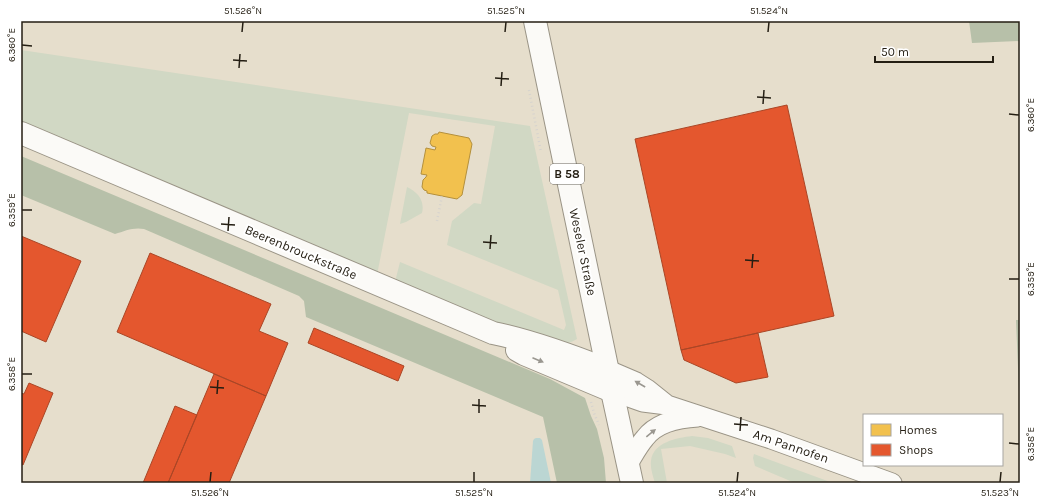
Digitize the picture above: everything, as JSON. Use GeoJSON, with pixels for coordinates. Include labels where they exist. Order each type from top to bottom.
{"type":"FeatureCollection","features":[{"type":"Feature","properties":{"kind":"main road","name":"Weseler Straße"},"geometry":{"type":"LineString","coordinates":[[535,21],[630,474]]}},
{"type":"Feature","properties":{"kind":"main road","name":"Beerenbrouckstraße"},"geometry":{"type":"LineString","coordinates":[[21,133],[493,333],[511,347],[524,354],[610,380]]}},
{"type":"Feature","properties":{"kind":"street","name":"Am Pannofen"},"geometry":{"type":"LineString","coordinates":[[610,380],[643,402],[667,405],[771,438],[892,483]]}},
{"type":"Feature","properties":{"kind":"street"},"geometry":{"type":"LineString","coordinates":[[630,474],[645,437],[659,426],[674,420],[686,417],[702,416]]}},
{"type":"Feature","properties":{"kind":"path"},"geometry":{"type":"LineString","coordinates":[[437,220],[442,196]]}},
{"type":"Feature","properties":{"kind":"green space"},"geometry":{"type":"Polygon","coordinates":[[[969,21],[1020,21],[1020,41],[972,43],[969,21]]]}},
{"type":"Feature","properties":{"kind":"green space"},"geometry":{"type":"Polygon","coordinates":[[[21,50],[530,126],[577,339],[563,344],[548,343],[397,283],[396,278],[400,262],[564,330],[566,325],[558,290],[447,245],[452,221],[474,203],[481,204],[495,126],[409,113],[377,275],[21,125],[21,50]]]}},
{"type":"Feature","properties":{"kind":"green space"},"geometry":{"type":"Polygon","coordinates":[[[21,156],[550,379],[585,398],[597,429],[604,458],[606,483],[557,483],[543,417],[306,317],[304,301],[299,296],[144,229],[133,229],[115,234],[21,195],[21,156]]]}},
{"type":"Feature","properties":{"kind":"green space"},"geometry":{"type":"Polygon","coordinates":[[[407,187],[420,197],[423,209],[422,213],[400,224],[407,187]]]}},
{"type":"Feature","properties":{"kind":"green space"},"geometry":{"type":"Polygon","coordinates":[[[1016,320],[1020,320],[1020,416],[1016,320]]]}},
{"type":"Feature","properties":{"kind":"green space"},"geometry":{"type":"Polygon","coordinates":[[[692,436],[708,438],[732,446],[736,458],[690,446],[661,449],[667,483],[655,483],[651,461],[656,449],[667,442],[692,436]]]}},
{"type":"Feature","properties":{"kind":"green space"},"geometry":{"type":"Polygon","coordinates":[[[754,454],[833,483],[795,483],[755,466],[753,458],[754,454]]]}},
{"type":"Feature","properties":{"kind":"water"},"geometry":{"type":"Polygon","coordinates":[[[536,438],[540,438],[542,440],[551,483],[530,483],[533,441],[536,438]]]}},
{"type":"Feature","properties":{"kind":"building: Homes"},"geometry":{"type":"Polygon","coordinates":[[[439,132],[469,138],[472,144],[462,195],[457,199],[427,193],[427,191],[422,187],[423,180],[427,175],[421,174],[426,148],[435,150],[436,147],[432,146],[430,143],[432,136],[438,134],[439,132]]]}},
{"type":"Feature","properties":{"kind":"building: Shops"},"geometry":{"type":"Polygon","coordinates":[[[787,105],[834,316],[681,350],[635,139],[787,105]]]}},
{"type":"Feature","properties":{"kind":"building: Shops"},"geometry":{"type":"Polygon","coordinates":[[[21,236],[81,261],[46,342],[21,331],[21,236]]]}},
{"type":"Feature","properties":{"kind":"building: Shops"},"geometry":{"type":"Polygon","coordinates":[[[150,253],[271,304],[259,331],[288,343],[266,396],[117,332],[150,253]]]}},
{"type":"Feature","properties":{"kind":"building: Shops"},"geometry":{"type":"Polygon","coordinates":[[[314,328],[404,366],[398,381],[308,343],[314,328]]]}},
{"type":"Feature","properties":{"kind":"building: Shops"},"geometry":{"type":"Polygon","coordinates":[[[758,333],[768,377],[736,383],[684,360],[681,350],[758,333]]]}},
{"type":"Feature","properties":{"kind":"building: Shops"},"geometry":{"type":"Polygon","coordinates":[[[214,374],[266,396],[229,483],[168,483],[214,374]]]}},
{"type":"Feature","properties":{"kind":"building: Shops"},"geometry":{"type":"Polygon","coordinates":[[[29,383],[53,393],[23,465],[21,464],[21,393],[24,394],[29,383]]]}},
{"type":"Feature","properties":{"kind":"building: Shops"},"geometry":{"type":"Polygon","coordinates":[[[175,406],[197,415],[168,483],[143,483],[175,406]]]}}]}
